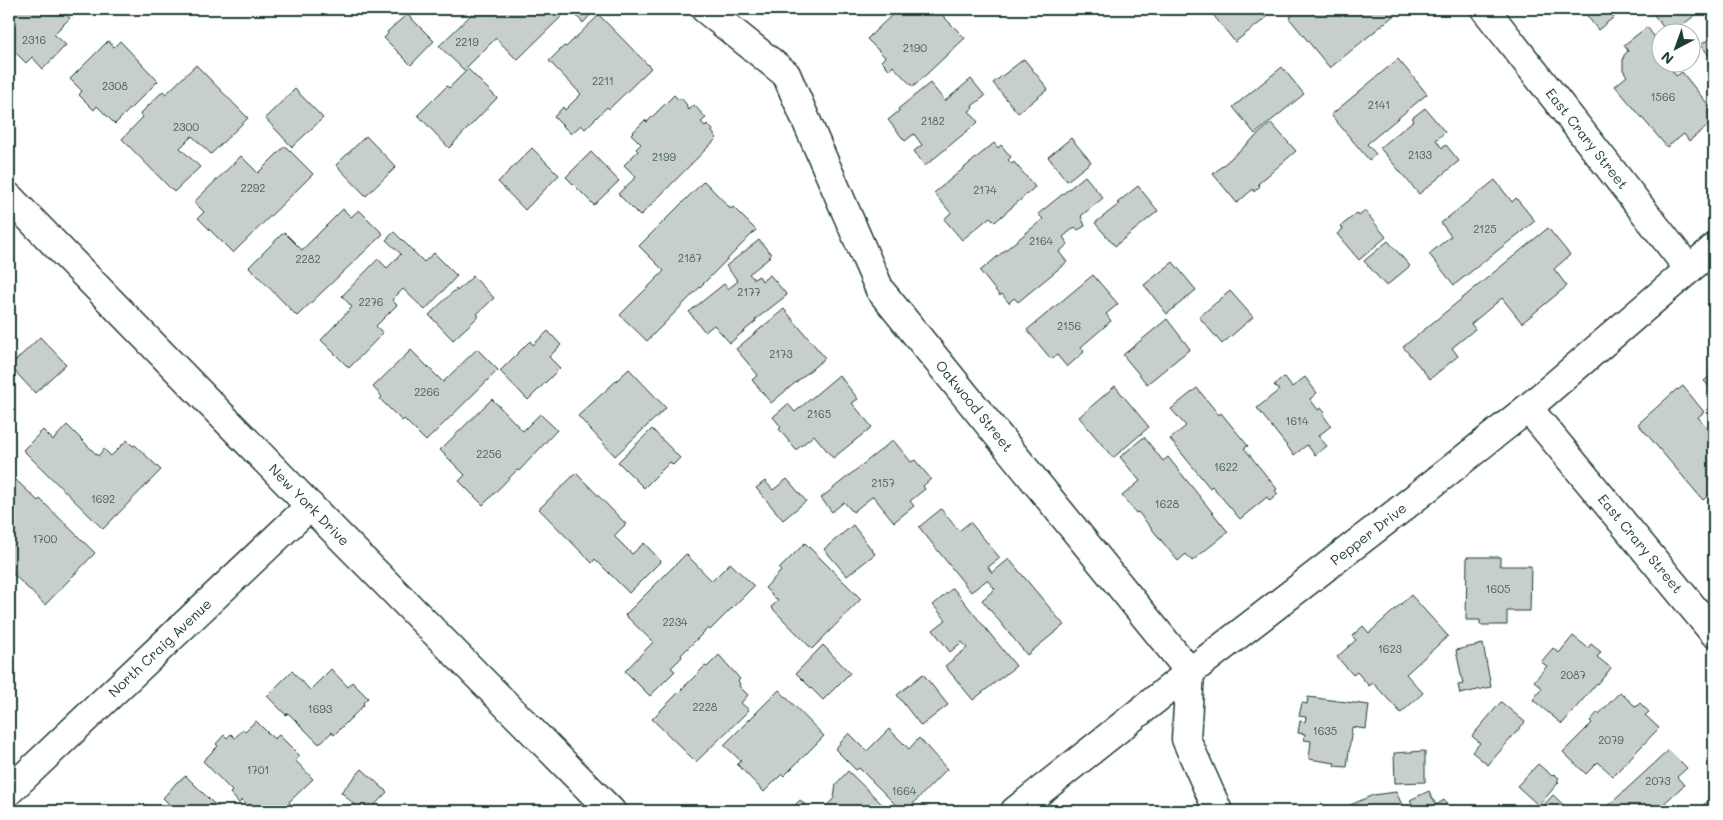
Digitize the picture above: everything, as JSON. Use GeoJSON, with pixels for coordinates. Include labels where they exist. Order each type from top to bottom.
{"type":"FeatureCollection","features":[{"type":"Feature","properties":{"kind":"street","name":"Oakwood Street"},"geometry":{"type":"LineString","coordinates":[[705,9],[786,74],[880,290],[1190,672]]}},
{"type":"Feature","properties":{"kind":"street","name":"East Crary Street"},"geometry":{"type":"LineString","coordinates":[[1485,9],[1690,269]]}},
{"type":"Feature","properties":{"kind":"street","name":"New York Drive"},"geometry":{"type":"LineString","coordinates":[[9,197],[611,811]]}},
{"type":"Feature","properties":{"kind":"street","name":"Pepper Drive"},"geometry":{"type":"LineString","coordinates":[[1015,811],[1528,408],[1714,248]]}},
{"type":"Feature","properties":{"kind":"street","name":"East Crary Street"},"geometry":{"type":"LineString","coordinates":[[1528,408],[1714,633]]}},
{"type":"Feature","properties":{"kind":"street","name":"North Craig Avenue"},"geometry":{"type":"LineString","coordinates":[[9,791],[310,506]]}},
{"type":"Feature","properties":{"kind":"street"},"geometry":{"type":"LineString","coordinates":[[1190,672],[1186,739],[1218,811]]}},
{"type":"Feature","properties":{"kind":"building"},"geometry":{"type":"Polygon","coordinates":[[[9,9],[61,9],[70,18],[54,34],[66,45],[43,69],[32,57],[26,63],[12,49],[9,50],[9,9]]]}},
{"type":"Feature","properties":{"kind":"building"},"geometry":{"type":"Polygon","coordinates":[[[477,9],[569,9],[517,60],[496,38],[464,70],[439,46],[477,9]]]}},
{"type":"Feature","properties":{"kind":"building"},"geometry":{"type":"Polygon","coordinates":[[[570,9],[588,9],[592,13],[583,23],[570,9]]]}},
{"type":"Feature","properties":{"kind":"building"},"geometry":{"type":"Polygon","coordinates":[[[898,9],[902,9],[905,12],[908,9],[936,9],[965,38],[913,87],[893,66],[890,70],[881,61],[885,57],[867,39],[898,9]]]}},
{"type":"Feature","properties":{"kind":"building"},"geometry":{"type":"Polygon","coordinates":[[[1222,9],[1258,9],[1266,18],[1235,42],[1214,16],[1222,9]]]}},
{"type":"Feature","properties":{"kind":"building"},"geometry":{"type":"Polygon","coordinates":[[[1300,9],[1394,9],[1397,13],[1330,68],[1289,18],[1300,9]]]}},
{"type":"Feature","properties":{"kind":"building"},"geometry":{"type":"Polygon","coordinates":[[[1582,9],[1624,9],[1598,30],[1582,9]]]}},
{"type":"Feature","properties":{"kind":"building"},"geometry":{"type":"Polygon","coordinates":[[[1654,9],[1702,10],[1686,22],[1659,22],[1651,11],[1654,9]]]}},
{"type":"Feature","properties":{"kind":"building"},"geometry":{"type":"Polygon","coordinates":[[[407,14],[434,41],[411,65],[384,38],[388,34],[387,32],[407,14]]]}},
{"type":"Feature","properties":{"kind":"building"},"geometry":{"type":"Polygon","coordinates":[[[599,15],[651,68],[609,109],[607,107],[585,129],[581,125],[571,134],[554,117],[563,107],[565,110],[581,94],[549,61],[599,15]]]}},
{"type":"Feature","properties":{"kind":"building"},"geometry":{"type":"Polygon","coordinates":[[[1647,27],[1650,31],[1650,72],[1673,72],[1676,76],[1682,72],[1714,112],[1714,121],[1689,141],[1684,134],[1667,147],[1615,86],[1627,76],[1623,70],[1623,60],[1624,55],[1628,51],[1624,45],[1647,27]]]}},
{"type":"Feature","properties":{"kind":"building"},"geometry":{"type":"Polygon","coordinates":[[[1710,38],[1714,43],[1714,62],[1701,45],[1710,38]]]}},
{"type":"Feature","properties":{"kind":"building"},"geometry":{"type":"Polygon","coordinates":[[[108,41],[114,47],[120,41],[158,81],[115,124],[97,106],[94,110],[79,95],[82,91],[70,79],[108,41]]]}},
{"type":"Feature","properties":{"kind":"building"},"geometry":{"type":"Polygon","coordinates":[[[1024,59],[1048,89],[1018,113],[993,83],[1024,59]]]}},
{"type":"Feature","properties":{"kind":"building"},"geometry":{"type":"Polygon","coordinates":[[[1398,59],[1427,94],[1367,144],[1376,154],[1369,160],[1331,115],[1398,59]]]}},
{"type":"Feature","properties":{"kind":"building"},"geometry":{"type":"Polygon","coordinates":[[[196,65],[248,118],[211,154],[192,136],[180,148],[200,167],[174,192],[122,139],[143,117],[140,114],[163,91],[166,94],[196,65]]]}},
{"type":"Feature","properties":{"kind":"building"},"geometry":{"type":"Polygon","coordinates":[[[1282,67],[1304,94],[1255,134],[1233,107],[1282,67]]]}},
{"type":"Feature","properties":{"kind":"building"},"geometry":{"type":"Polygon","coordinates":[[[468,69],[497,98],[449,148],[418,115],[447,86],[449,88],[468,69]]]}},
{"type":"Feature","properties":{"kind":"building"},"geometry":{"type":"Polygon","coordinates":[[[971,79],[985,96],[972,106],[973,108],[969,111],[978,122],[925,166],[914,151],[922,145],[914,134],[905,141],[888,120],[899,111],[898,109],[930,83],[945,101],[971,79]]]}},
{"type":"Feature","properties":{"kind":"building"},"geometry":{"type":"Polygon","coordinates":[[[295,89],[323,118],[292,147],[265,118],[295,89]]]}},
{"type":"Feature","properties":{"kind":"building"},"geometry":{"type":"Polygon","coordinates":[[[674,95],[679,100],[681,98],[689,110],[694,105],[706,118],[701,122],[705,126],[707,124],[713,130],[712,132],[717,138],[640,216],[618,194],[636,177],[624,165],[638,151],[636,149],[641,144],[631,134],[645,120],[647,122],[674,95]]]}},
{"type":"Feature","properties":{"kind":"building"},"geometry":{"type":"Polygon","coordinates":[[[1425,108],[1445,132],[1436,140],[1442,148],[1446,145],[1459,161],[1419,194],[1380,148],[1414,120],[1412,118],[1425,108]]]}},
{"type":"Feature","properties":{"kind":"building"},"geometry":{"type":"Polygon","coordinates":[[[1271,123],[1296,151],[1258,184],[1260,186],[1254,192],[1253,189],[1237,203],[1213,174],[1271,123]]]}},
{"type":"Feature","properties":{"kind":"building"},"geometry":{"type":"Polygon","coordinates":[[[366,136],[396,167],[366,196],[336,165],[366,136]]]}},
{"type":"Feature","properties":{"kind":"building"},"geometry":{"type":"Polygon","coordinates":[[[1071,138],[1091,162],[1067,181],[1048,157],[1071,138]]]}},
{"type":"Feature","properties":{"kind":"building"},"geometry":{"type":"Polygon","coordinates":[[[994,143],[998,148],[1001,145],[1011,157],[1008,160],[1012,164],[1014,162],[1035,187],[995,222],[990,217],[962,240],[944,219],[951,213],[934,193],[994,143]]]}},
{"type":"Feature","properties":{"kind":"building"},"geometry":{"type":"Polygon","coordinates":[[[285,146],[313,174],[233,253],[198,218],[204,212],[194,202],[241,156],[258,173],[285,146]]]}},
{"type":"Feature","properties":{"kind":"building"},"geometry":{"type":"Polygon","coordinates":[[[532,148],[559,175],[525,210],[498,182],[532,148]]]}},
{"type":"Feature","properties":{"kind":"building"},"geometry":{"type":"Polygon","coordinates":[[[591,152],[619,181],[594,205],[566,177],[591,152]]]}},
{"type":"Feature","properties":{"kind":"building"},"geometry":{"type":"Polygon","coordinates":[[[1085,176],[1103,198],[1081,216],[1085,226],[1078,230],[1075,227],[1063,237],[1068,244],[1059,252],[1067,262],[1018,302],[1014,298],[1009,303],[1002,294],[1000,296],[980,271],[1043,219],[1038,214],[1085,176]]]}},
{"type":"Feature","properties":{"kind":"building"},"geometry":{"type":"Polygon","coordinates":[[[1495,180],[1512,202],[1516,198],[1535,221],[1454,285],[1429,254],[1451,236],[1441,223],[1495,180]]]}},
{"type":"Feature","properties":{"kind":"building"},"geometry":{"type":"Polygon","coordinates":[[[704,181],[731,209],[733,207],[756,230],[647,341],[620,315],[664,271],[639,246],[704,181]]]}},
{"type":"Feature","properties":{"kind":"building"},"geometry":{"type":"Polygon","coordinates":[[[1138,186],[1158,211],[1115,246],[1095,223],[1138,186]]]}},
{"type":"Feature","properties":{"kind":"building"},"geometry":{"type":"Polygon","coordinates":[[[343,209],[351,217],[359,210],[383,234],[297,316],[249,267],[284,232],[302,250],[343,209]]]}},
{"type":"Feature","properties":{"kind":"building"},"geometry":{"type":"Polygon","coordinates":[[[1365,211],[1386,237],[1359,260],[1337,234],[1343,229],[1341,226],[1357,213],[1359,216],[1365,211]]]}},
{"type":"Feature","properties":{"kind":"building"},"geometry":{"type":"Polygon","coordinates":[[[1548,228],[1570,255],[1554,269],[1567,286],[1522,323],[1502,298],[1471,324],[1475,329],[1452,348],[1458,356],[1430,379],[1403,347],[1548,228]]]}},
{"type":"Feature","properties":{"kind":"building"},"geometry":{"type":"Polygon","coordinates":[[[394,232],[424,262],[434,253],[457,276],[425,310],[403,289],[392,300],[397,305],[376,326],[383,333],[349,368],[321,340],[352,307],[342,296],[378,259],[387,268],[401,254],[386,240],[394,232]]]}},
{"type":"Feature","properties":{"kind":"building"},"geometry":{"type":"Polygon","coordinates":[[[759,240],[771,254],[768,259],[749,274],[754,279],[759,276],[762,281],[770,275],[787,295],[730,343],[714,325],[705,332],[689,312],[724,284],[728,289],[738,281],[726,266],[759,240]]]}},
{"type":"Feature","properties":{"kind":"building"},"geometry":{"type":"Polygon","coordinates":[[[1388,241],[1410,266],[1386,286],[1364,261],[1388,241]]]}},
{"type":"Feature","properties":{"kind":"building"},"geometry":{"type":"Polygon","coordinates":[[[1173,262],[1196,290],[1167,314],[1144,285],[1173,262]]]}},
{"type":"Feature","properties":{"kind":"building"},"geometry":{"type":"Polygon","coordinates":[[[1093,275],[1118,304],[1106,314],[1111,321],[1081,347],[1084,352],[1067,367],[1057,355],[1051,359],[1027,330],[1093,275]]]}},
{"type":"Feature","properties":{"kind":"building"},"geometry":{"type":"Polygon","coordinates":[[[473,276],[494,298],[477,314],[479,316],[453,340],[429,315],[456,289],[457,291],[473,276]]]}},
{"type":"Feature","properties":{"kind":"building"},"geometry":{"type":"Polygon","coordinates":[[[1230,291],[1253,317],[1222,344],[1199,317],[1230,291]]]}},
{"type":"Feature","properties":{"kind":"building"},"geometry":{"type":"Polygon","coordinates":[[[784,309],[825,358],[771,403],[752,380],[758,375],[736,349],[784,309]]]}},
{"type":"Feature","properties":{"kind":"building"},"geometry":{"type":"Polygon","coordinates":[[[1167,319],[1190,349],[1147,384],[1123,355],[1167,319]]]}},
{"type":"Feature","properties":{"kind":"building"},"geometry":{"type":"Polygon","coordinates":[[[548,331],[561,345],[549,357],[560,368],[528,400],[500,371],[530,341],[533,345],[548,331]]]}},
{"type":"Feature","properties":{"kind":"building"},"geometry":{"type":"Polygon","coordinates":[[[40,337],[66,364],[35,393],[10,366],[40,337]]]}},
{"type":"Feature","properties":{"kind":"building"},"geometry":{"type":"Polygon","coordinates":[[[477,349],[498,370],[426,441],[380,399],[382,397],[373,387],[411,350],[443,382],[477,349]]]}},
{"type":"Feature","properties":{"kind":"building"},"geometry":{"type":"Polygon","coordinates":[[[629,369],[666,408],[615,456],[578,416],[629,369]]]}},
{"type":"Feature","properties":{"kind":"building"},"geometry":{"type":"Polygon","coordinates":[[[1714,372],[1714,392],[1704,381],[1714,372]]]}},
{"type":"Feature","properties":{"kind":"building"},"geometry":{"type":"Polygon","coordinates":[[[839,375],[858,399],[852,403],[872,427],[833,458],[814,435],[796,450],[779,429],[781,427],[773,417],[788,404],[795,412],[839,375]]]}},
{"type":"Feature","properties":{"kind":"building"},"geometry":{"type":"Polygon","coordinates":[[[1284,377],[1292,387],[1305,377],[1317,393],[1310,399],[1318,410],[1321,408],[1325,413],[1323,415],[1331,426],[1318,436],[1327,446],[1315,455],[1307,445],[1294,455],[1257,408],[1279,390],[1274,385],[1284,377]]]}},
{"type":"Feature","properties":{"kind":"building"},"geometry":{"type":"Polygon","coordinates":[[[1115,386],[1149,427],[1113,458],[1079,417],[1115,386]]]}},
{"type":"Feature","properties":{"kind":"building"},"geometry":{"type":"Polygon","coordinates":[[[1683,386],[1704,412],[1698,417],[1714,436],[1714,490],[1703,500],[1638,424],[1677,389],[1683,386]]]}},
{"type":"Feature","properties":{"kind":"building"},"geometry":{"type":"Polygon","coordinates":[[[1197,388],[1219,415],[1221,413],[1248,446],[1244,448],[1277,489],[1275,491],[1278,494],[1270,501],[1267,497],[1240,519],[1212,486],[1210,488],[1170,439],[1186,426],[1171,409],[1197,388]]]}},
{"type":"Feature","properties":{"kind":"building"},"geometry":{"type":"Polygon","coordinates":[[[492,399],[523,431],[540,414],[557,430],[519,471],[517,470],[483,505],[459,481],[465,475],[440,450],[492,399]]]}},
{"type":"Feature","properties":{"kind":"building"},"geometry":{"type":"Polygon","coordinates":[[[67,425],[98,456],[104,449],[111,456],[127,440],[133,446],[135,445],[161,470],[103,529],[23,450],[43,430],[53,440],[67,425]]]}},
{"type":"Feature","properties":{"kind":"building"},"geometry":{"type":"Polygon","coordinates":[[[652,429],[680,458],[673,465],[670,462],[644,488],[618,462],[652,429]]]}},
{"type":"Feature","properties":{"kind":"building"},"geometry":{"type":"Polygon","coordinates":[[[1144,437],[1163,461],[1168,457],[1228,532],[1192,561],[1186,554],[1178,561],[1138,512],[1136,513],[1122,496],[1140,481],[1120,457],[1144,437]]]}},
{"type":"Feature","properties":{"kind":"building"},"geometry":{"type":"Polygon","coordinates":[[[893,440],[911,462],[915,460],[931,479],[923,486],[925,489],[910,501],[914,506],[894,522],[873,496],[853,512],[844,502],[832,512],[821,498],[893,440]]]}},
{"type":"Feature","properties":{"kind":"building"},"geometry":{"type":"Polygon","coordinates":[[[576,473],[626,524],[614,536],[632,554],[644,543],[661,561],[629,593],[595,559],[592,563],[539,509],[576,473]]]}},
{"type":"Feature","properties":{"kind":"building"},"geometry":{"type":"Polygon","coordinates":[[[15,479],[38,501],[40,499],[95,553],[45,605],[9,570],[9,524],[15,518],[9,512],[9,486],[15,479]]]}},
{"type":"Feature","properties":{"kind":"building"},"geometry":{"type":"Polygon","coordinates":[[[787,479],[806,501],[783,520],[756,488],[765,481],[773,490],[787,479]]]}},
{"type":"Feature","properties":{"kind":"building"},"geometry":{"type":"Polygon","coordinates":[[[941,509],[959,531],[970,522],[1000,558],[988,567],[992,573],[1009,559],[1064,625],[1027,655],[982,600],[995,589],[987,580],[971,592],[919,527],[941,509]]]}},
{"type":"Feature","properties":{"kind":"building"},"geometry":{"type":"Polygon","coordinates":[[[853,525],[875,554],[847,576],[824,549],[853,525]]]}},
{"type":"Feature","properties":{"kind":"building"},"geometry":{"type":"Polygon","coordinates":[[[805,543],[861,599],[812,649],[771,607],[778,601],[765,588],[781,571],[779,569],[805,543]]]}},
{"type":"Feature","properties":{"kind":"building"},"geometry":{"type":"Polygon","coordinates":[[[686,554],[712,581],[730,563],[754,586],[710,630],[708,628],[681,655],[682,657],[671,668],[675,671],[650,696],[625,671],[653,642],[625,615],[686,554]]]}},
{"type":"Feature","properties":{"kind":"building"},"geometry":{"type":"Polygon","coordinates":[[[1467,557],[1500,557],[1500,566],[1531,566],[1530,611],[1507,611],[1507,625],[1480,625],[1480,620],[1466,620],[1467,557]]]}},
{"type":"Feature","properties":{"kind":"building"},"geometry":{"type":"Polygon","coordinates":[[[953,588],[1016,666],[973,700],[945,666],[967,648],[962,642],[950,652],[933,630],[946,620],[933,605],[953,588]]]}},
{"type":"Feature","properties":{"kind":"building"},"geometry":{"type":"Polygon","coordinates":[[[1411,595],[1448,636],[1406,674],[1423,693],[1401,713],[1373,683],[1369,686],[1357,672],[1353,675],[1337,657],[1356,640],[1352,636],[1363,626],[1369,633],[1411,595]]]}},
{"type":"Feature","properties":{"kind":"building"},"geometry":{"type":"Polygon","coordinates":[[[9,615],[15,621],[9,628],[9,615]]]}},
{"type":"Feature","properties":{"kind":"building"},"geometry":{"type":"Polygon","coordinates":[[[1573,636],[1588,648],[1591,644],[1601,652],[1597,657],[1611,668],[1562,724],[1533,700],[1542,688],[1534,681],[1547,666],[1541,662],[1553,648],[1559,653],[1573,636]]]}},
{"type":"Feature","properties":{"kind":"building"},"geometry":{"type":"Polygon","coordinates":[[[1483,644],[1491,687],[1460,694],[1458,685],[1463,684],[1456,650],[1483,644]]]}},
{"type":"Feature","properties":{"kind":"building"},"geometry":{"type":"Polygon","coordinates":[[[823,645],[850,673],[823,700],[796,673],[823,645]]]}},
{"type":"Feature","properties":{"kind":"building"},"geometry":{"type":"Polygon","coordinates":[[[719,655],[740,679],[738,681],[739,686],[748,695],[741,703],[749,710],[696,762],[652,719],[705,666],[707,667],[719,655]]]}},
{"type":"Feature","properties":{"kind":"building"},"geometry":{"type":"Polygon","coordinates":[[[331,669],[348,687],[352,682],[368,698],[363,703],[364,705],[334,735],[332,732],[319,744],[288,713],[286,715],[267,696],[292,671],[310,690],[331,669]]]}},
{"type":"Feature","properties":{"kind":"building"},"geometry":{"type":"Polygon","coordinates":[[[923,674],[948,705],[921,726],[897,695],[923,674]]]}},
{"type":"Feature","properties":{"kind":"building"},"geometry":{"type":"Polygon","coordinates":[[[779,690],[824,736],[784,776],[782,774],[764,792],[737,764],[741,761],[724,745],[779,690]]]}},
{"type":"Feature","properties":{"kind":"building"},"geometry":{"type":"Polygon","coordinates":[[[1620,692],[1636,707],[1640,703],[1649,712],[1645,715],[1659,728],[1613,776],[1598,762],[1586,774],[1563,752],[1592,723],[1590,721],[1598,712],[1599,714],[1620,692]]]}},
{"type":"Feature","properties":{"kind":"building"},"geometry":{"type":"Polygon","coordinates":[[[1308,697],[1369,705],[1366,729],[1352,727],[1347,767],[1334,766],[1335,763],[1309,759],[1311,741],[1304,740],[1305,734],[1298,733],[1300,721],[1305,722],[1306,717],[1299,716],[1302,703],[1307,704],[1308,697]]]}},
{"type":"Feature","properties":{"kind":"building"},"geometry":{"type":"Polygon","coordinates":[[[1501,702],[1525,722],[1488,765],[1472,752],[1480,743],[1472,736],[1501,702]]]}},
{"type":"Feature","properties":{"kind":"building"},"geometry":{"type":"Polygon","coordinates":[[[256,721],[274,739],[279,735],[300,756],[295,760],[313,779],[289,802],[298,811],[253,811],[242,800],[239,803],[230,793],[232,791],[203,761],[218,746],[216,744],[224,735],[227,738],[231,734],[235,738],[243,729],[245,731],[256,721]]]}},
{"type":"Feature","properties":{"kind":"building"},"geometry":{"type":"Polygon","coordinates":[[[889,729],[909,749],[919,738],[947,769],[906,811],[902,811],[859,768],[856,770],[835,749],[849,733],[867,751],[889,729]]]}},
{"type":"Feature","properties":{"kind":"building"},"geometry":{"type":"Polygon","coordinates":[[[1669,750],[1687,768],[1677,777],[1684,785],[1656,811],[1611,811],[1607,807],[1669,750]]]}},
{"type":"Feature","properties":{"kind":"building"},"geometry":{"type":"Polygon","coordinates":[[[1425,751],[1425,782],[1395,783],[1394,753],[1425,751]]]}},
{"type":"Feature","properties":{"kind":"building"},"geometry":{"type":"Polygon","coordinates":[[[1538,764],[1552,776],[1554,774],[1559,778],[1557,781],[1559,782],[1540,804],[1543,806],[1553,795],[1570,811],[1530,811],[1537,804],[1517,786],[1538,764]]]}},
{"type":"Feature","properties":{"kind":"building"},"geometry":{"type":"Polygon","coordinates":[[[362,769],[387,792],[369,811],[361,811],[341,792],[362,769]]]}},
{"type":"Feature","properties":{"kind":"building"},"geometry":{"type":"Polygon","coordinates":[[[848,771],[889,811],[822,811],[834,798],[836,784],[848,771]]]}},
{"type":"Feature","properties":{"kind":"building"},"geometry":{"type":"Polygon","coordinates":[[[186,776],[213,803],[224,811],[176,811],[163,798],[177,782],[186,776]]]}},
{"type":"Feature","properties":{"kind":"building"},"geometry":{"type":"Polygon","coordinates":[[[1429,791],[1436,805],[1444,800],[1450,811],[1416,811],[1410,800],[1429,791]]]}},
{"type":"Feature","properties":{"kind":"building"},"geometry":{"type":"Polygon","coordinates":[[[1396,792],[1405,811],[1337,811],[1373,795],[1396,792]]]}},
{"type":"Feature","properties":{"kind":"building"},"geometry":{"type":"Polygon","coordinates":[[[1712,798],[1714,801],[1714,811],[1696,811],[1712,798]]]}},
{"type":"Feature","properties":{"kind":"building"},"geometry":{"type":"Polygon","coordinates":[[[800,800],[809,808],[814,811],[789,811],[800,800]]]}}]}
